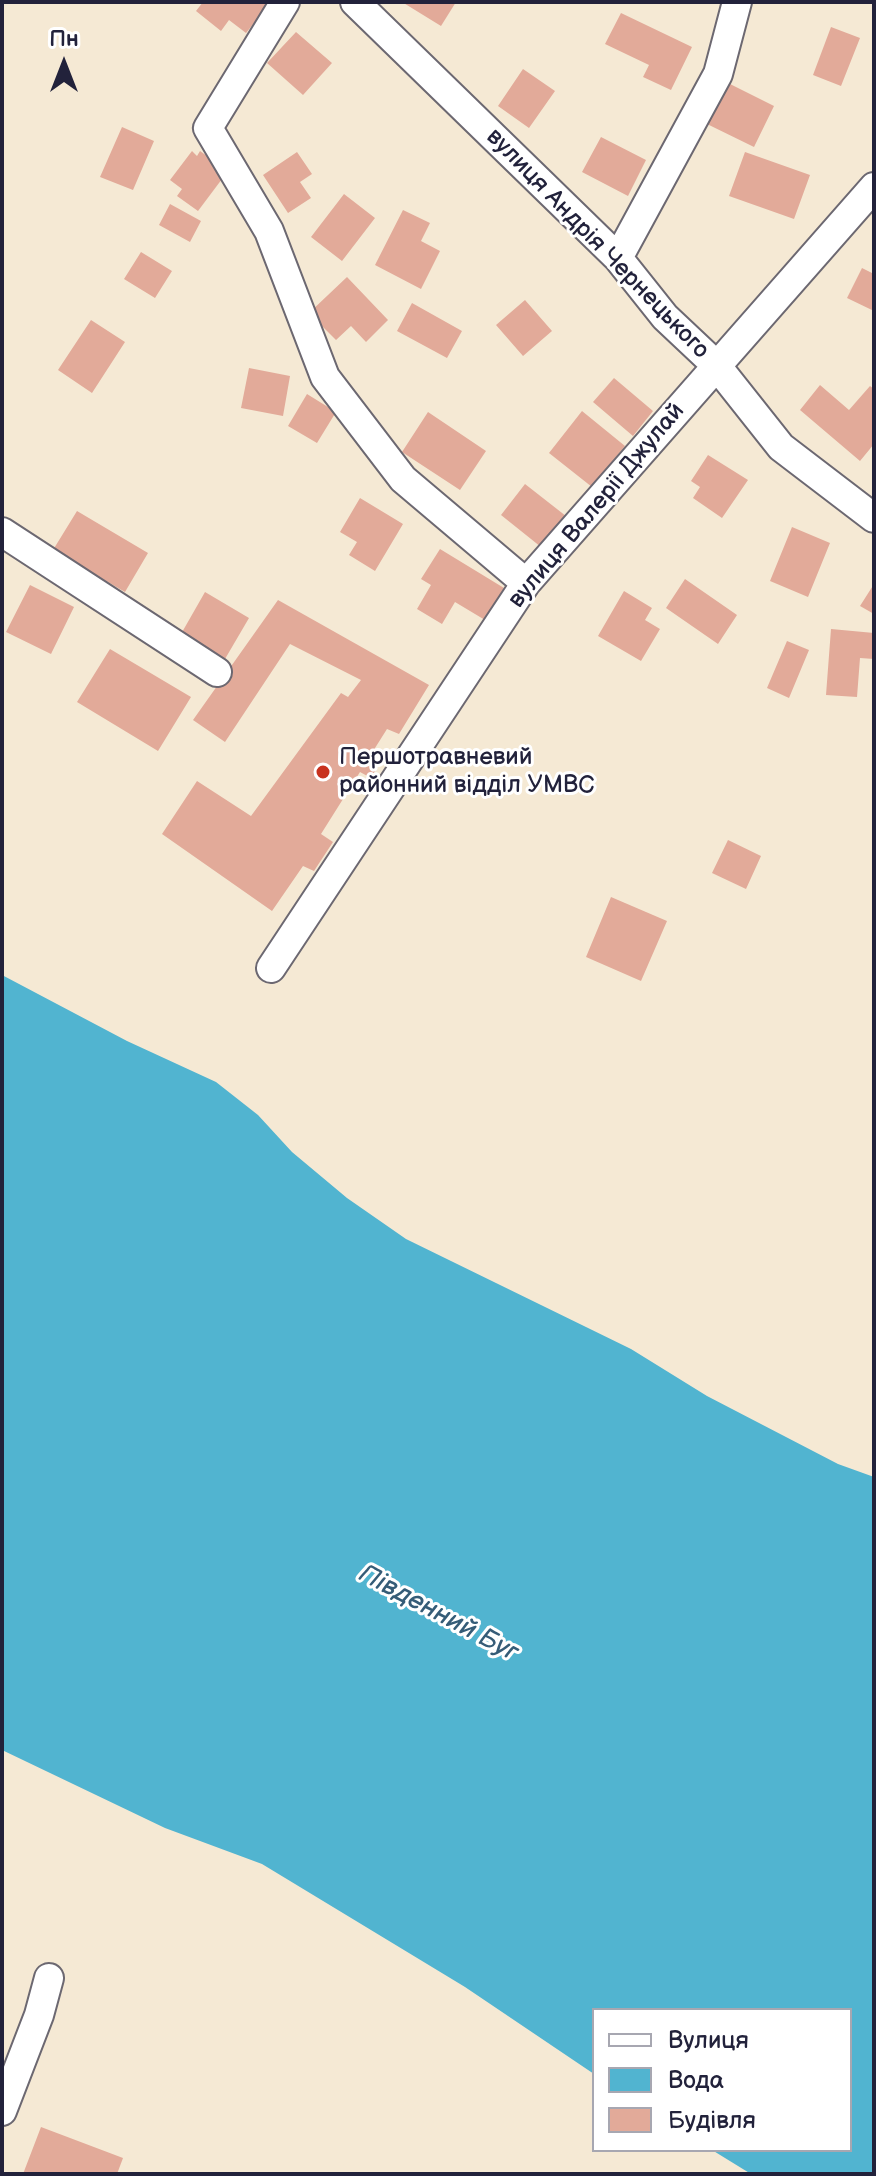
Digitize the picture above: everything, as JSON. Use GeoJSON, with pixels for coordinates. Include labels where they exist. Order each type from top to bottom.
{"type":"FeatureCollection","features":[{"type":"Feature","properties":{"kind":"street"},"geometry":{"type":"LineString","coordinates":[[285,2],[208,128],[269,231],[325,377],[403,479],[526,583]]}},
{"type":"Feature","properties":{"kind":"street","name":"вулиця Андрія Чернецького"},"geometry":{"type":"LineString","coordinates":[[355,2],[618,258],[665,317],[716,365],[781,447],[874,518]]}},
{"type":"Feature","properties":{"kind":"street"},"geometry":{"type":"LineString","coordinates":[[618,258],[718,74],[737,2]]}},
{"type":"Feature","properties":{"kind":"street","name":"вулиця Валерії Джулай"},"geometry":{"type":"LineString","coordinates":[[271,968],[526,583],[874,187]]}},
{"type":"Feature","properties":{"kind":"street"},"geometry":{"type":"LineString","coordinates":[[2,532],[217,672]]}},
{"type":"Feature","properties":{"kind":"street"},"geometry":{"type":"LineString","coordinates":[[2,2111],[39,2015],[49,1978]]}},
{"type":"Feature","properties":{"kind":"water","name":"Південний Буг"},"geometry":{"type":"Polygon","coordinates":[[[2,975],[127,1041],[216,1082],[258,1115],[292,1152],[347,1198],[406,1239],[631,1349],[707,1396],[838,1464],[874,1477],[874,2174],[751,2174],[715,2152],[852,2152],[852,2008],[592,2008],[592,2073],[465,1987],[262,1864],[165,1828],[2,1750],[2,975]]]}},
{"type":"Feature","properties":{"kind":"building"},"geometry":{"type":"Polygon","coordinates":[[[203,2],[271,2],[246,33],[229,20],[221,31],[196,11],[203,2]]]}},
{"type":"Feature","properties":{"kind":"building"},"geometry":{"type":"Polygon","coordinates":[[[402,2],[456,2],[441,26],[402,2]]]}},
{"type":"Feature","properties":{"kind":"building"},"geometry":{"type":"Polygon","coordinates":[[[621,13],[692,47],[671,90],[643,77],[649,65],[605,44],[621,13]]]}},
{"type":"Feature","properties":{"kind":"building"},"geometry":{"type":"Polygon","coordinates":[[[831,27],[860,38],[841,86],[813,75],[831,27]]]}},
{"type":"Feature","properties":{"kind":"building"},"geometry":{"type":"Polygon","coordinates":[[[296,32],[332,63],[303,95],[267,63],[296,32]]]}},
{"type":"Feature","properties":{"kind":"building"},"geometry":{"type":"Polygon","coordinates":[[[523,69],[555,91],[529,128],[498,106],[523,69]]]}},
{"type":"Feature","properties":{"kind":"building"},"geometry":{"type":"Polygon","coordinates":[[[728,83],[774,106],[754,147],[707,124],[728,83]]]}},
{"type":"Feature","properties":{"kind":"building"},"geometry":{"type":"Polygon","coordinates":[[[122,127],[154,141],[133,190],[100,177],[122,127]]]}},
{"type":"Feature","properties":{"kind":"building"},"geometry":{"type":"Polygon","coordinates":[[[601,137],[646,160],[628,196],[582,172],[601,137]]]}},
{"type":"Feature","properties":{"kind":"building"},"geometry":{"type":"Polygon","coordinates":[[[192,151],[197,156],[200,151],[228,171],[198,211],[177,196],[182,189],[170,180],[192,151]]]}},
{"type":"Feature","properties":{"kind":"building"},"geometry":{"type":"Polygon","coordinates":[[[297,152],[312,174],[300,182],[311,198],[288,213],[263,175],[297,152]]]}},
{"type":"Feature","properties":{"kind":"building"},"geometry":{"type":"Polygon","coordinates":[[[745,152],[810,175],[794,219],[729,196],[745,152]]]}},
{"type":"Feature","properties":{"kind":"building"},"geometry":{"type":"Polygon","coordinates":[[[344,194],[375,218],[342,261],[311,237],[344,194]]]}},
{"type":"Feature","properties":{"kind":"building"},"geometry":{"type":"Polygon","coordinates":[[[170,204],[201,221],[190,242],[159,225],[170,204]]]}},
{"type":"Feature","properties":{"kind":"building"},"geometry":{"type":"Polygon","coordinates":[[[403,210],[430,223],[421,241],[440,251],[421,289],[375,265],[403,210]]]}},
{"type":"Feature","properties":{"kind":"building"},"geometry":{"type":"Polygon","coordinates":[[[141,252],[172,271],[155,298],[124,279],[141,252]]]}},
{"type":"Feature","properties":{"kind":"building"},"geometry":{"type":"Polygon","coordinates":[[[862,268],[874,274],[874,311],[847,298],[862,268]]]}},
{"type":"Feature","properties":{"kind":"building"},"geometry":{"type":"Polygon","coordinates":[[[347,277],[388,320],[366,342],[351,326],[336,340],[309,313],[347,277]]]}},
{"type":"Feature","properties":{"kind":"building"},"geometry":{"type":"Polygon","coordinates":[[[525,300],[552,331],[523,356],[496,325],[525,300]]]}},
{"type":"Feature","properties":{"kind":"building"},"geometry":{"type":"Polygon","coordinates":[[[412,303],[462,331],[447,358],[397,331],[412,303]]]}},
{"type":"Feature","properties":{"kind":"building"},"geometry":{"type":"Polygon","coordinates":[[[91,320],[125,342],[92,393],[58,370],[91,320]]]}},
{"type":"Feature","properties":{"kind":"building"},"geometry":{"type":"Polygon","coordinates":[[[249,368],[290,376],[283,416],[241,408],[249,368]]]}},
{"type":"Feature","properties":{"kind":"building"},"geometry":{"type":"Polygon","coordinates":[[[614,378],[653,411],[633,436],[593,402],[614,378]]]}},
{"type":"Feature","properties":{"kind":"building"},"geometry":{"type":"Polygon","coordinates":[[[820,385],[849,410],[870,386],[874,389],[874,444],[860,461],[800,410],[820,385]]]}},
{"type":"Feature","properties":{"kind":"building"},"geometry":{"type":"Polygon","coordinates":[[[307,394],[336,412],[317,443],[288,426],[307,394]]]}},
{"type":"Feature","properties":{"kind":"building"},"geometry":{"type":"Polygon","coordinates":[[[582,411],[625,446],[592,487],[549,453],[582,411]]]}},
{"type":"Feature","properties":{"kind":"building"},"geometry":{"type":"Polygon","coordinates":[[[428,412],[486,451],[460,490],[402,452],[428,412]]]}},
{"type":"Feature","properties":{"kind":"building"},"geometry":{"type":"Polygon","coordinates":[[[708,455],[748,480],[722,518],[693,498],[700,487],[691,481],[708,455]]]}},
{"type":"Feature","properties":{"kind":"building"},"geometry":{"type":"Polygon","coordinates":[[[525,484],[571,520],[546,551],[501,515],[525,484]]]}},
{"type":"Feature","properties":{"kind":"building"},"geometry":{"type":"Polygon","coordinates":[[[360,498],[403,524],[375,571],[349,555],[357,542],[340,532],[360,498]]]}},
{"type":"Feature","properties":{"kind":"building"},"geometry":{"type":"Polygon","coordinates":[[[77,511],[148,553],[125,592],[53,550],[77,511]]]}},
{"type":"Feature","properties":{"kind":"building"},"geometry":{"type":"Polygon","coordinates":[[[792,527],[830,543],[808,597],[770,581],[792,527]]]}},
{"type":"Feature","properties":{"kind":"building"},"geometry":{"type":"Polygon","coordinates":[[[440,549],[504,588],[485,620],[455,602],[442,624],[417,609],[431,585],[421,579],[440,549]]]}},
{"type":"Feature","properties":{"kind":"building"},"geometry":{"type":"Polygon","coordinates":[[[685,579],[737,615],[718,644],[666,608],[685,579]]]}},
{"type":"Feature","properties":{"kind":"building"},"geometry":{"type":"Polygon","coordinates":[[[874,584],[874,614],[860,606],[874,584]]]}},
{"type":"Feature","properties":{"kind":"building"},"geometry":{"type":"Polygon","coordinates":[[[30,585],[74,607],[51,654],[6,632],[30,585]]]}},
{"type":"Feature","properties":{"kind":"building"},"geometry":{"type":"Polygon","coordinates":[[[624,591],[652,608],[645,620],[660,629],[641,661],[598,636],[624,591]]]}},
{"type":"Feature","properties":{"kind":"building"},"geometry":{"type":"Polygon","coordinates":[[[205,592],[249,618],[225,659],[181,634],[205,592]]]}},
{"type":"Feature","properties":{"kind":"building"},"geometry":{"type":"Polygon","coordinates":[[[278,600],[429,685],[399,734],[387,729],[370,756],[380,763],[371,778],[360,772],[321,834],[333,842],[314,871],[303,866],[272,911],[162,834],[197,781],[251,816],[341,693],[348,697],[361,680],[290,644],[225,742],[193,720],[278,600]]]}},
{"type":"Feature","properties":{"kind":"building"},"geometry":{"type":"Polygon","coordinates":[[[831,629],[874,633],[874,659],[860,658],[857,697],[826,695],[831,629]]]}},
{"type":"Feature","properties":{"kind":"building"},"geometry":{"type":"Polygon","coordinates":[[[787,641],[809,650],[789,698],[767,688],[787,641]]]}},
{"type":"Feature","properties":{"kind":"building"},"geometry":{"type":"Polygon","coordinates":[[[110,649],[191,697],[158,751],[77,702],[110,649]]]}},
{"type":"Feature","properties":{"kind":"building"},"geometry":{"type":"Polygon","coordinates":[[[728,840],[761,856],[746,889],[712,873],[728,840]]]}},
{"type":"Feature","properties":{"kind":"building"},"geometry":{"type":"Polygon","coordinates":[[[611,897],[667,921],[641,981],[586,957],[611,897]]]}},
{"type":"Feature","properties":{"kind":"building"},"geometry":{"type":"Polygon","coordinates":[[[41,2127],[123,2158],[117,2174],[23,2174],[41,2127]]]}},
{"type":"Feature","properties":{"kind":"place","name":"Першотравневий районний відділ УМВС"},"geometry":{"type":"Point","coordinates":[323,772]}}]}
